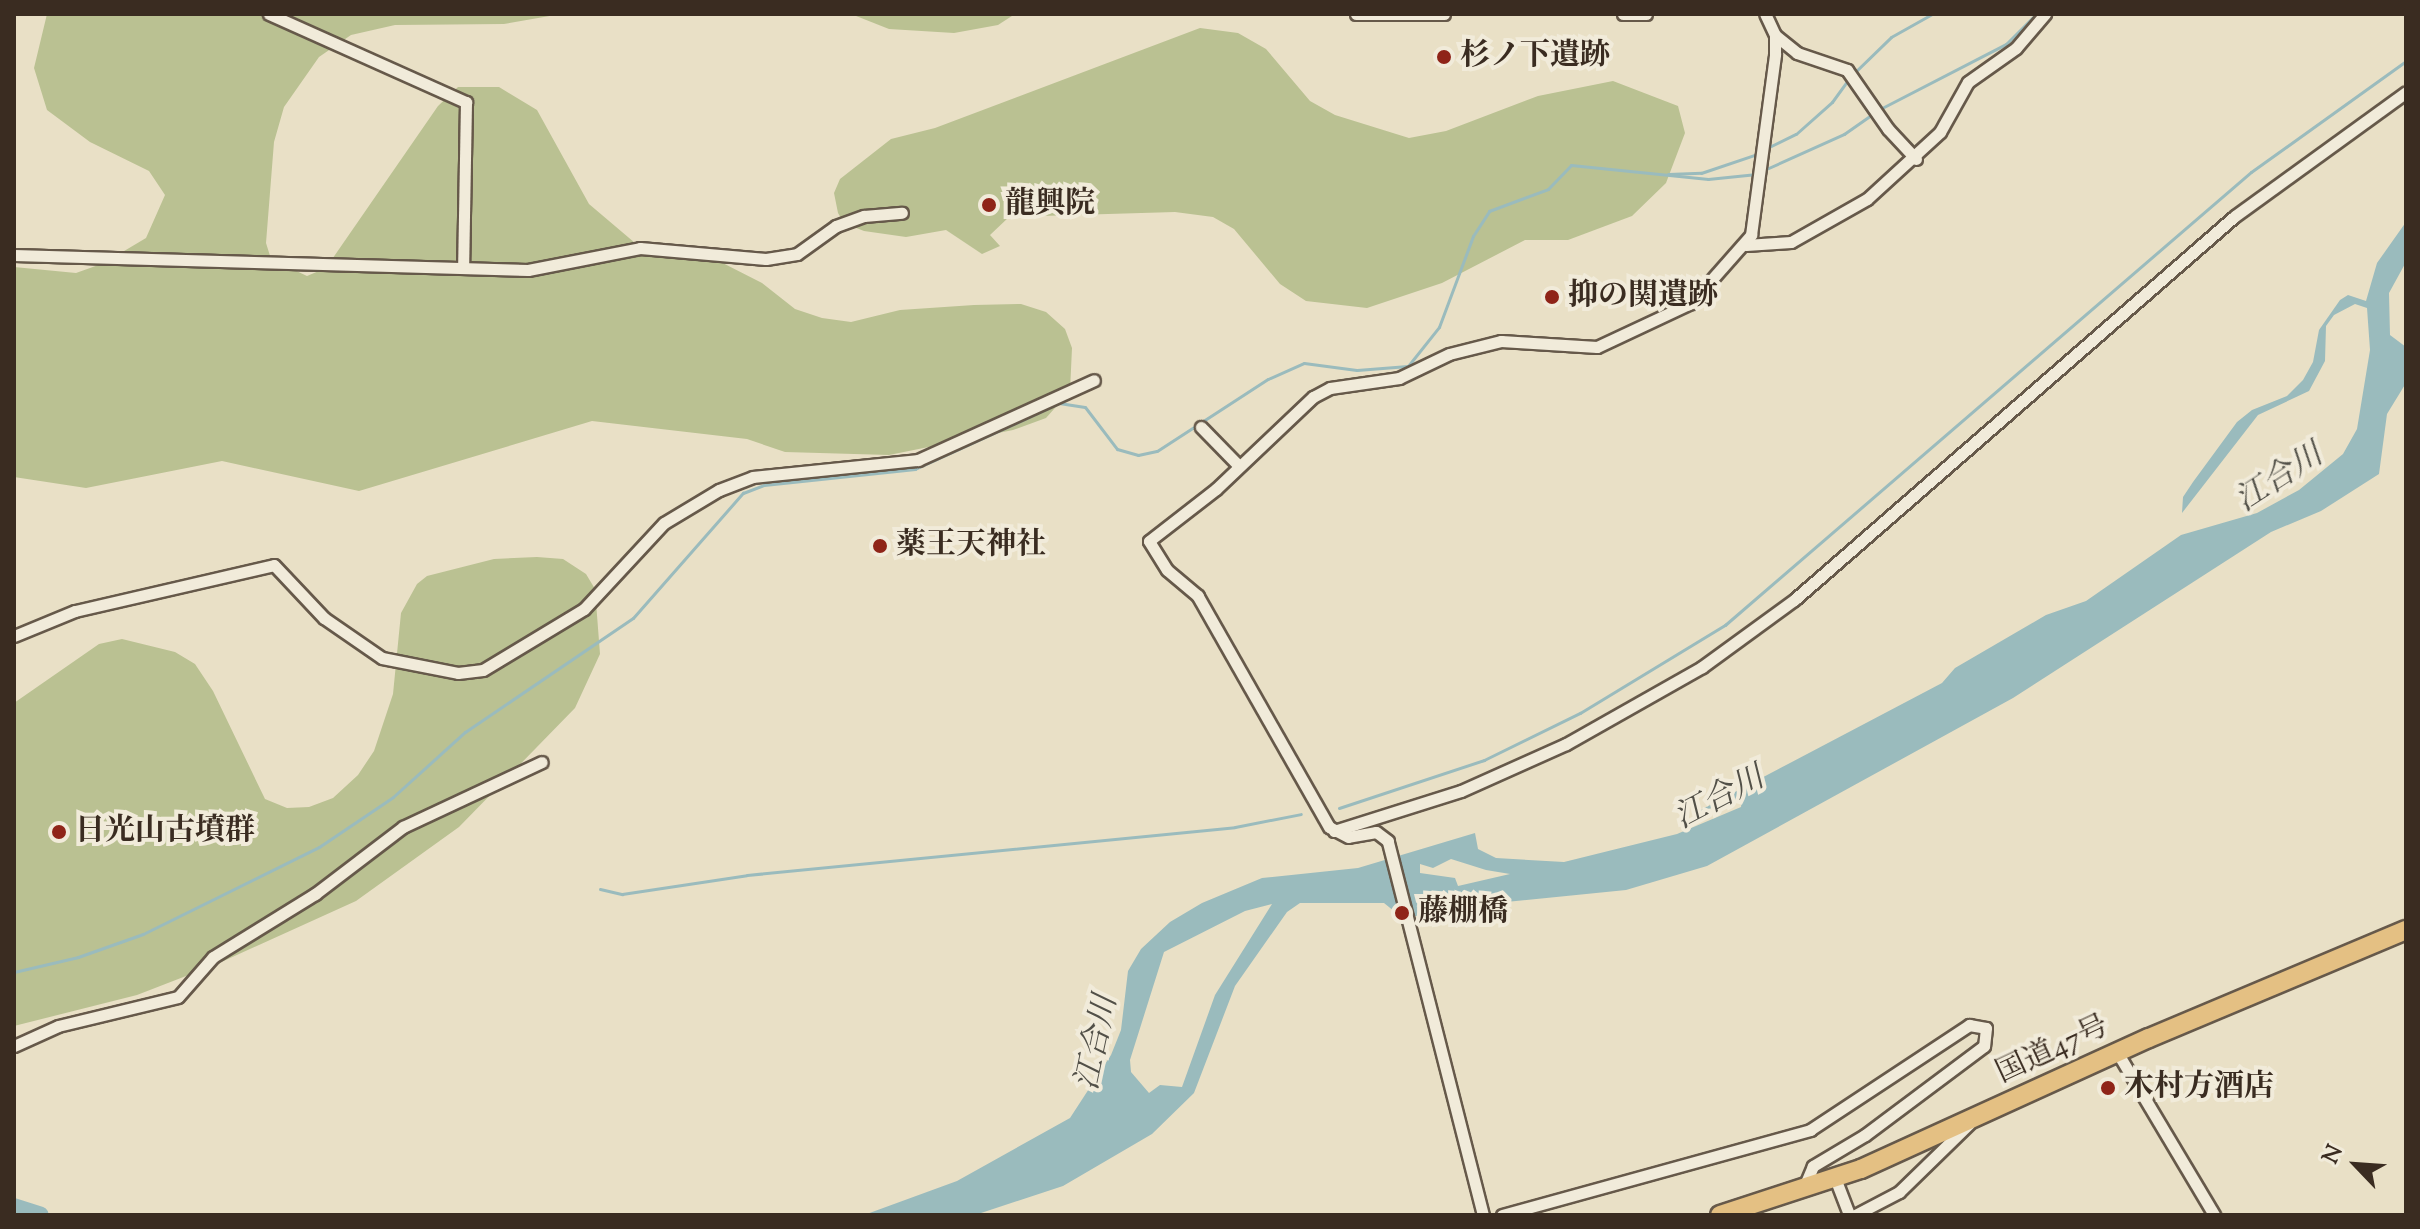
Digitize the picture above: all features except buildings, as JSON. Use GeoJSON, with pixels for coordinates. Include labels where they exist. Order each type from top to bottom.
{"type":"FeatureCollection","features":[{"type":"Feature","properties":{"kind":"highway","name":"国道47号"},"geometry":{"type":"LineString","coordinates":[[1720,1215],[1835,1178],[2117,1052],[2406,930]]}},
{"type":"Feature","properties":{"kind":"street"},"geometry":{"type":"LineString","coordinates":[[269,14],[466,102],[463,267]]}},
{"type":"Feature","properties":{"kind":"street"},"geometry":{"type":"LineString","coordinates":[[1356,14],[1444,14]]}},
{"type":"Feature","properties":{"kind":"street"},"geometry":{"type":"LineString","coordinates":[[1623,14],[1646,14]]}},
{"type":"Feature","properties":{"kind":"street"},"geometry":{"type":"LineString","coordinates":[[1765,14],[1775,35],[1797,53],[1852,75],[1916,159]]}},
{"type":"Feature","properties":{"kind":"street"},"geometry":{"type":"LineString","coordinates":[[1746,245],[1773,246],[1808,233],[1830,216],[1867,199],[1916,159],[1940,132],[1968,82],[2016,48],[2045,14]]}},
{"type":"Feature","properties":{"kind":"street"},"geometry":{"type":"LineString","coordinates":[[1482,1212],[1388,841],[1376,832],[1348,837],[1333,832],[1198,596],[1167,570],[1150,548],[1149,541],[1161,527],[1239,466],[1313,397],[1330,388],[1399,378],[1449,354],[1501,341],[1583,347],[1611,343],[1691,303],[1746,245],[1759,179],[1775,35]]}},
{"type":"Feature","properties":{"kind":"street"},"geometry":{"type":"LineString","coordinates":[[1333,832],[1501,774],[1566,744],[1702,667],[1794,600],[2235,216],[2406,92]]}},
{"type":"Feature","properties":{"kind":"street"},"geometry":{"type":"LineString","coordinates":[[14,255],[549,269],[653,248],[766,259],[797,254],[836,226],[864,216],[902,213]]}},
{"type":"Feature","properties":{"kind":"street"},"geometry":{"type":"LineString","coordinates":[[14,636],[75,611],[274,565],[324,618],[382,658],[458,673],[483,670],[584,609],[664,523],[719,490],[753,477],[918,460],[1094,380]]}},
{"type":"Feature","properties":{"kind":"street"},"geometry":{"type":"LineString","coordinates":[[1201,427],[1239,466]]}},
{"type":"Feature","properties":{"kind":"street"},"geometry":{"type":"LineString","coordinates":[[14,1046],[58,1026],[178,997],[213,957],[315,894],[403,827],[542,762]]}},
{"type":"Feature","properties":{"kind":"street"},"geometry":{"type":"LineString","coordinates":[[1502,1215],[1810,1130],[1969,1025],[1986,1028],[1984,1046],[1865,1135],[1813,1166],[1803,1189]]}},
{"type":"Feature","properties":{"kind":"street"},"geometry":{"type":"LineString","coordinates":[[2117,1052],[2214,1215]]}},
{"type":"Feature","properties":{"kind":"street"},"geometry":{"type":"LineString","coordinates":[[1855,1215],[1899,1192],[1975,1118]]}},
{"type":"Feature","properties":{"kind":"street"},"geometry":{"type":"LineString","coordinates":[[1835,1178],[1849,1215]]}},
{"type":"Feature","properties":{"kind":"green space"},"geometry":{"type":"Polygon","coordinates":[[[47,14],[561,14],[504,24],[395,25],[351,35],[319,57],[284,107],[274,142],[266,243],[271,259],[307,276],[326,268],[438,106],[458,87],[499,87],[537,110],[589,204],[635,243],[705,254],[762,283],[795,309],[822,318],[851,322],[900,310],[974,305],[1021,304],[1046,312],[1065,329],[1072,348],[1070,391],[1046,418],[1013,430],[889,455],[785,452],[747,439],[592,421],[359,491],[222,461],[86,488],[14,477],[14,267],[76,273],[104,263],[146,238],[165,195],[149,171],[90,142],[47,110],[34,68],[47,14]]]}},
{"type":"Feature","properties":{"kind":"green space"},"geometry":{"type":"Polygon","coordinates":[[[851,14],[1015,14],[998,25],[954,33],[889,29],[851,14]]]}},
{"type":"Feature","properties":{"kind":"green space"},"geometry":{"type":"Polygon","coordinates":[[[1200,28],[1238,33],[1266,49],[1310,101],[1335,115],[1409,138],[1446,131],[1538,96],[1613,81],[1678,106],[1685,133],[1666,183],[1632,216],[1568,240],[1525,240],[1442,283],[1367,308],[1306,301],[1280,284],[1234,229],[1213,217],[1175,212],[1009,217],[990,235],[1000,246],[982,254],[946,230],[906,237],[864,231],[844,223],[838,213],[834,193],[840,179],[891,139],[935,128],[1200,28]]]}},
{"type":"Feature","properties":{"kind":"green space"},"geometry":{"type":"Polygon","coordinates":[[[494,559],[563,559],[586,574],[595,589],[600,654],[575,708],[459,827],[356,901],[217,964],[137,995],[14,1026],[14,703],[99,644],[122,639],[175,652],[195,664],[213,691],[265,799],[287,808],[309,807],[333,798],[358,775],[374,751],[393,694],[401,613],[417,584],[427,576],[494,559]]]}},
{"type":"Feature","properties":{"kind":"water"},"geometry":{"type":"Polygon","coordinates":[[[2406,222],[2406,262],[2389,293],[2390,335],[2406,347],[2406,383],[2387,414],[2379,474],[2321,511],[2271,532],[2013,698],[1707,866],[1626,890],[1436,909],[1405,920],[1384,903],[1300,903],[1287,912],[1235,986],[1194,1093],[1152,1134],[1063,1186],[975,1215],[864,1215],[957,1181],[1070,1118],[1111,1055],[1121,1030],[1128,971],[1141,949],[1170,922],[1202,903],[1262,878],[1358,868],[1475,833],[1478,849],[1496,858],[1564,862],[1677,834],[1741,807],[1742,799],[1695,813],[1942,683],[1955,668],[2046,615],[2086,601],[2181,535],[2257,513],[2299,490],[2343,454],[2357,429],[2370,350],[2367,308],[2355,304],[2334,315],[2326,326],[2325,361],[2309,391],[2258,415],[2182,513],[2183,497],[2237,422],[2252,410],[2287,396],[2303,380],[2313,362],[2319,330],[2340,300],[2348,295],[2366,301],[2377,263],[2406,222]],[[1451,859],[1433,868],[1420,864],[1420,873],[1455,878],[1458,886],[1510,874],[1486,870],[1451,859]],[[1272,904],[1245,911],[1164,952],[1130,1060],[1131,1072],[1149,1093],[1160,1085],[1182,1087],[1215,995],[1272,904]]]}},
{"type":"Feature","properties":{"kind":"waterway"},"geometry":{"type":"LineString","coordinates":[[1853,74],[1891,37],[1932,14]]}},
{"type":"Feature","properties":{"kind":"waterway"},"geometry":{"type":"LineString","coordinates":[[1880,109],[2006,44],[2036,14]]}},
{"type":"Feature","properties":{"kind":"waterway"},"geometry":{"type":"LineString","coordinates":[[1339,808],[1484,760],[1580,713],[1725,625],[2251,172],[2406,61]]}},
{"type":"Feature","properties":{"kind":"waterway"},"geometry":{"type":"LineString","coordinates":[[1767,148],[1796,134],[1832,102],[1848,80]]}},
{"type":"Feature","properties":{"kind":"waterway"},"geometry":{"type":"LineString","coordinates":[[1764,170],[1844,134],[1874,113]]}},
{"type":"Feature","properties":{"kind":"waterway"},"geometry":{"type":"LineString","coordinates":[[1668,174],[1701,173],[1757,154]]}},
{"type":"Feature","properties":{"kind":"waterway"},"geometry":{"type":"LineString","coordinates":[[14,972],[78,957],[143,934],[319,847],[393,797],[465,732],[633,618],[743,493],[764,485],[915,469],[1059,403],[1085,407],[1117,449],[1138,455],[1157,451],[1268,379],[1304,363],[1357,370],[1408,366],[1439,327],[1473,236],[1489,211],[1548,189],[1571,165],[1708,179],[1757,174]]}},
{"type":"Feature","properties":{"kind":"waterway"},"geometry":{"type":"LineString","coordinates":[[600,889],[622,894],[747,875],[1235,827],[1301,814]]}},
{"type":"Feature","properties":{"kind":"waterway","name":"江合川"},"geometry":{"type":"LineString","coordinates":[[14,1206],[41,1215]]}},
{"type":"Feature","properties":{"kind":"place","name":"杉ノ下遺跡"},"geometry":{"type":"Point","coordinates":[1444,57]}},
{"type":"Feature","properties":{"kind":"place","name":"龍興院"},"geometry":{"type":"Point","coordinates":[989,205]}},
{"type":"Feature","properties":{"kind":"place","name":"抑の関遺跡"},"geometry":{"type":"Point","coordinates":[1552,297]}},
{"type":"Feature","properties":{"kind":"place","name":"薬王天神社"},"geometry":{"type":"Point","coordinates":[880,546]}},
{"type":"Feature","properties":{"kind":"place","name":"日光山古墳群"},"geometry":{"type":"Point","coordinates":[59,832]}},
{"type":"Feature","properties":{"kind":"place","name":"藤棚橋"},"geometry":{"type":"Point","coordinates":[1402,913]}},
{"type":"Feature","properties":{"kind":"place","name":"木村方酒店"},"geometry":{"type":"Point","coordinates":[2108,1088]}}]}
